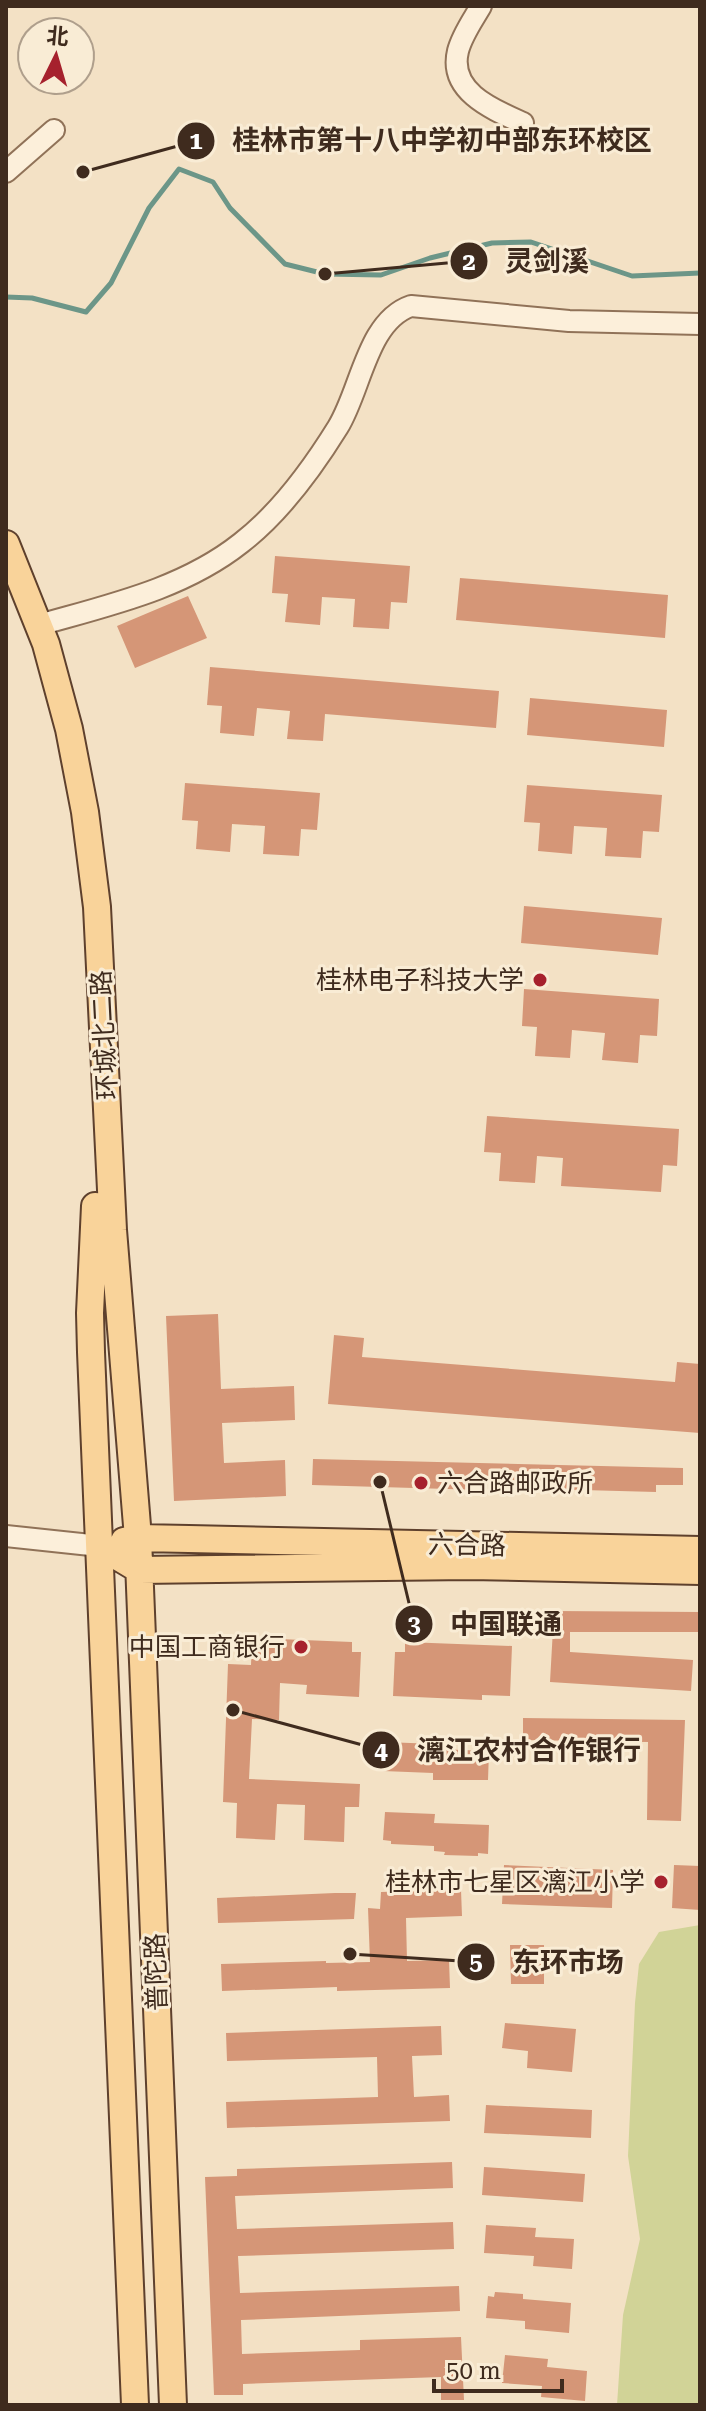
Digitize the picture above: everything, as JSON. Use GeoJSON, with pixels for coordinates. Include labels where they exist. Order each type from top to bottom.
{"type":"FeatureCollection","features":[{"type":"Feature","properties":{"kind":"main road","name":"环城北二路"},"geometry":{"type":"LineString","coordinates":[[6,544],[39,625],[69,729],[85,812],[97,907],[113,1230],[138,1538]]}},
{"type":"Feature","properties":{"kind":"main road","name":"环城北二路"},"geometry":{"type":"LineString","coordinates":[[6,585],[31,650],[55,732],[71,815],[81,909],[96,1215],[90,1313],[100,1546]]}},
{"type":"Feature","properties":{"kind":"main road","name":"六合路"},"geometry":{"type":"LineString","coordinates":[[100,1546],[138,1538],[700,1550]]}},
{"type":"Feature","properties":{"kind":"main road","name":"普陀路"},"geometry":{"type":"LineString","coordinates":[[138,1538],[173,2405]]}},
{"type":"Feature","properties":{"kind":"main road"},"geometry":{"type":"LineString","coordinates":[[100,1546],[140,1570]]}},
{"type":"Feature","properties":{"kind":"main road","name":"普陀路"},"geometry":{"type":"LineString","coordinates":[[100,1546],[135,2405]]}},
{"type":"Feature","properties":{"kind":"main road","name":"六合路"},"geometry":{"type":"LineString","coordinates":[[140,1570],[470,1566],[700,1571]]}},
{"type":"Feature","properties":{"kind":"street"},"geometry":{"type":"LineString","coordinates":[[481,6],[458,50],[456,67],[466,88],[485,106],[523,123]]}},
{"type":"Feature","properties":{"kind":"street"},"geometry":{"type":"LineString","coordinates":[[6,172],[54,130]]}},
{"type":"Feature","properties":{"kind":"street"},"geometry":{"type":"LineString","coordinates":[[39,625],[142,596],[200,571],[242,543],[308,472],[340,424],[384,324],[397,311],[411,306],[569,321],[700,324]]}},
{"type":"Feature","properties":{"kind":"street"},"geometry":{"type":"LineString","coordinates":[[6,1536],[100,1546]]}},
{"type":"Feature","properties":{"kind":"green space"},"geometry":{"type":"Polygon","coordinates":[[[700,1925],[700,2405],[617,2405],[623,2315],[640,2239],[628,2156],[639,1964],[659,1932],[700,1925]]]}},
{"type":"Feature","properties":{"kind":"building"},"geometry":{"type":"Polygon","coordinates":[[[275,556],[410,566],[407,603],[391,602],[389,629],[353,627],[355,599],[322,597],[320,625],[285,622],[288,594],[272,593],[275,556]]]}},
{"type":"Feature","properties":{"kind":"building"},"geometry":{"type":"Polygon","coordinates":[[[460,578],[668,595],[665,638],[456,620],[460,578]]]}},
{"type":"Feature","properties":{"kind":"building"},"geometry":{"type":"Polygon","coordinates":[[[188,596],[207,638],[135,668],[117,626],[188,596]]]}},
{"type":"Feature","properties":{"kind":"building"},"geometry":{"type":"Polygon","coordinates":[[[210,667],[499,691],[496,728],[325,714],[323,741],[287,739],[290,711],[257,708],[254,736],[220,733],[222,706],[207,705],[210,667]]]}},
{"type":"Feature","properties":{"kind":"building"},"geometry":{"type":"Polygon","coordinates":[[[530,698],[667,710],[664,747],[527,735],[530,698]]]}},
{"type":"Feature","properties":{"kind":"building"},"geometry":{"type":"Polygon","coordinates":[[[185,783],[320,793],[317,830],[301,829],[299,856],[263,854],[265,826],[232,824],[230,852],[196,849],[198,821],[182,820],[185,783]]]}},
{"type":"Feature","properties":{"kind":"building"},"geometry":{"type":"Polygon","coordinates":[[[527,785],[662,795],[659,832],[643,831],[641,858],[605,856],[607,828],[574,826],[572,854],[538,851],[540,823],[524,822],[527,785]]]}},
{"type":"Feature","properties":{"kind":"building"},"geometry":{"type":"Polygon","coordinates":[[[524,906],[662,918],[658,955],[521,943],[524,906]]]}},
{"type":"Feature","properties":{"kind":"building"},"geometry":{"type":"Polygon","coordinates":[[[524,989],[659,999],[657,1036],[640,1035],[638,1063],[602,1060],[605,1033],[572,1030],[570,1058],[535,1056],[537,1027],[522,1026],[524,989]]]}},
{"type":"Feature","properties":{"kind":"building"},"geometry":{"type":"Polygon","coordinates":[[[487,1116],[679,1129],[677,1166],[663,1165],[661,1192],[561,1186],[563,1158],[537,1156],[535,1183],[499,1181],[501,1153],[484,1152],[487,1116]]]}},
{"type":"Feature","properties":{"kind":"building"},"geometry":{"type":"Polygon","coordinates":[[[218,1314],[221,1389],[294,1386],[295,1420],[222,1423],[224,1463],[285,1460],[286,1496],[174,1501],[166,1316],[218,1314]]]}},
{"type":"Feature","properties":{"kind":"building"},"geometry":{"type":"Polygon","coordinates":[[[334,1335],[364,1338],[362,1357],[675,1382],[677,1362],[700,1364],[700,1433],[328,1404],[334,1335]]]}},
{"type":"Feature","properties":{"kind":"building"},"geometry":{"type":"Polygon","coordinates":[[[313,1459],[683,1468],[683,1485],[656,1485],[656,1492],[509,1488],[509,1484],[482,1483],[482,1490],[312,1485],[313,1459]]]}},
{"type":"Feature","properties":{"kind":"building"},"geometry":{"type":"Polygon","coordinates":[[[554,1611],[700,1612],[700,1632],[570,1632],[570,1652],[693,1660],[691,1691],[550,1682],[554,1611]]]}},
{"type":"Feature","properties":{"kind":"building"},"geometry":{"type":"Polygon","coordinates":[[[252,1638],[352,1642],[352,1652],[361,1652],[359,1697],[306,1694],[307,1685],[280,1683],[279,1720],[252,1719],[249,1779],[360,1784],[359,1807],[345,1807],[344,1842],[304,1840],[305,1805],[277,1804],[275,1840],[236,1838],[237,1803],[223,1802],[228,1664],[251,1665],[252,1638]]]}},
{"type":"Feature","properties":{"kind":"building"},"geometry":{"type":"Polygon","coordinates":[[[405,1642],[512,1646],[510,1696],[482,1695],[482,1700],[393,1696],[395,1652],[405,1652],[405,1642]]]}},
{"type":"Feature","properties":{"kind":"building"},"geometry":{"type":"Polygon","coordinates":[[[523,1718],[685,1720],[681,1821],[647,1820],[648,1742],[523,1740],[523,1718]]]}},
{"type":"Feature","properties":{"kind":"building"},"geometry":{"type":"Polygon","coordinates":[[[385,1742],[436,1744],[436,1749],[489,1751],[488,1780],[433,1780],[433,1773],[383,1771],[385,1742]]]}},
{"type":"Feature","properties":{"kind":"building"},"geometry":{"type":"Polygon","coordinates":[[[385,1812],[435,1814],[434,1823],[489,1825],[488,1854],[444,1855],[445,1852],[434,1851],[434,1846],[391,1844],[391,1841],[383,1840],[385,1812]]]}},
{"type":"Feature","properties":{"kind":"building"},"geometry":{"type":"Polygon","coordinates":[[[504,1865],[613,1870],[612,1908],[502,1904],[504,1865]]]}},
{"type":"Feature","properties":{"kind":"building"},"geometry":{"type":"Polygon","coordinates":[[[674,1865],[700,1866],[700,1910],[672,1908],[674,1865]]]}},
{"type":"Feature","properties":{"kind":"building"},"geometry":{"type":"Polygon","coordinates":[[[461,1890],[462,1916],[406,1918],[407,1961],[449,1960],[450,1988],[337,1991],[337,1987],[222,1991],[221,1964],[370,1962],[368,1908],[380,1909],[381,1892],[461,1890]]]}},
{"type":"Feature","properties":{"kind":"building"},"geometry":{"type":"Polygon","coordinates":[[[356,1893],[354,1919],[218,1923],[217,1898],[356,1893]]]}},
{"type":"Feature","properties":{"kind":"building"},"geometry":{"type":"Polygon","coordinates":[[[510,1945],[544,1945],[544,1984],[511,1984],[510,1945]]]}},
{"type":"Feature","properties":{"kind":"building"},"geometry":{"type":"Polygon","coordinates":[[[505,2023],[576,2029],[572,2072],[527,2068],[528,2051],[502,2048],[505,2023]]]}},
{"type":"Feature","properties":{"kind":"building"},"geometry":{"type":"Polygon","coordinates":[[[441,2026],[442,2055],[412,2056],[414,2097],[449,2095],[450,2121],[227,2128],[226,2102],[378,2097],[377,2057],[227,2061],[226,2033],[441,2026]]]}},
{"type":"Feature","properties":{"kind":"building"},"geometry":{"type":"Polygon","coordinates":[[[486,2105],[592,2110],[591,2138],[484,2133],[486,2105]]]}},
{"type":"Feature","properties":{"kind":"building"},"geometry":{"type":"Polygon","coordinates":[[[452,2162],[453,2188],[235,2196],[237,2229],[453,2222],[454,2249],[238,2256],[240,2293],[459,2286],[460,2311],[241,2320],[242,2354],[360,2350],[360,2340],[461,2337],[464,2400],[441,2400],[441,2377],[243,2384],[243,2395],[214,2395],[205,2177],[237,2176],[237,2169],[452,2162]]]}},
{"type":"Feature","properties":{"kind":"building"},"geometry":{"type":"Polygon","coordinates":[[[484,2167],[585,2174],[583,2202],[482,2195],[484,2167]]]}},
{"type":"Feature","properties":{"kind":"building"},"geometry":{"type":"Polygon","coordinates":[[[486,2225],[536,2228],[535,2237],[574,2239],[572,2269],[533,2266],[534,2256],[484,2253],[486,2225]]]}},
{"type":"Feature","properties":{"kind":"building"},"geometry":{"type":"Polygon","coordinates":[[[495,2292],[523,2294],[523,2299],[571,2303],[569,2333],[525,2329],[525,2321],[486,2318],[488,2296],[494,2297],[495,2292]]]}},
{"type":"Feature","properties":{"kind":"building"},"geometry":{"type":"Polygon","coordinates":[[[505,2355],[548,2359],[547,2367],[587,2371],[585,2401],[541,2397],[542,2386],[502,2383],[505,2355]]]}},
{"type":"Feature","properties":{"kind":"waterway"},"geometry":{"type":"LineString","coordinates":[[6,297],[32,298],[86,312],[111,283],[149,208],[179,169],[213,182],[230,208],[285,264],[325,274],[381,275],[430,258],[492,243],[531,242],[632,276],[700,273]]}},
{"type":"Feature","properties":{"kind":"place","name":"桂林市第十八中学初中部东环校区"},"geometry":{"type":"Point","coordinates":[83,172]}},
{"type":"Feature","properties":{"kind":"place","name":"灵剑溪"},"geometry":{"type":"Point","coordinates":[325,274]}},
{"type":"Feature","properties":{"kind":"place","name":"桂林电子科技大学"},"geometry":{"type":"Point","coordinates":[540,980]}},
{"type":"Feature","properties":{"kind":"place","name":"中国联通"},"geometry":{"type":"Point","coordinates":[380,1482]}},
{"type":"Feature","properties":{"kind":"place","name":"六合路邮政所"},"geometry":{"type":"Point","coordinates":[421,1483]}},
{"type":"Feature","properties":{"kind":"place","name":"中国工商银行"},"geometry":{"type":"Point","coordinates":[301,1647]}},
{"type":"Feature","properties":{"kind":"place","name":"漓江农村合作银行"},"geometry":{"type":"Point","coordinates":[233,1710]}},
{"type":"Feature","properties":{"kind":"place","name":"桂林市七星区漓江小学"},"geometry":{"type":"Point","coordinates":[661,1882]}},
{"type":"Feature","properties":{"kind":"place","name":"东环市场"},"geometry":{"type":"Point","coordinates":[350,1954]}}]}
